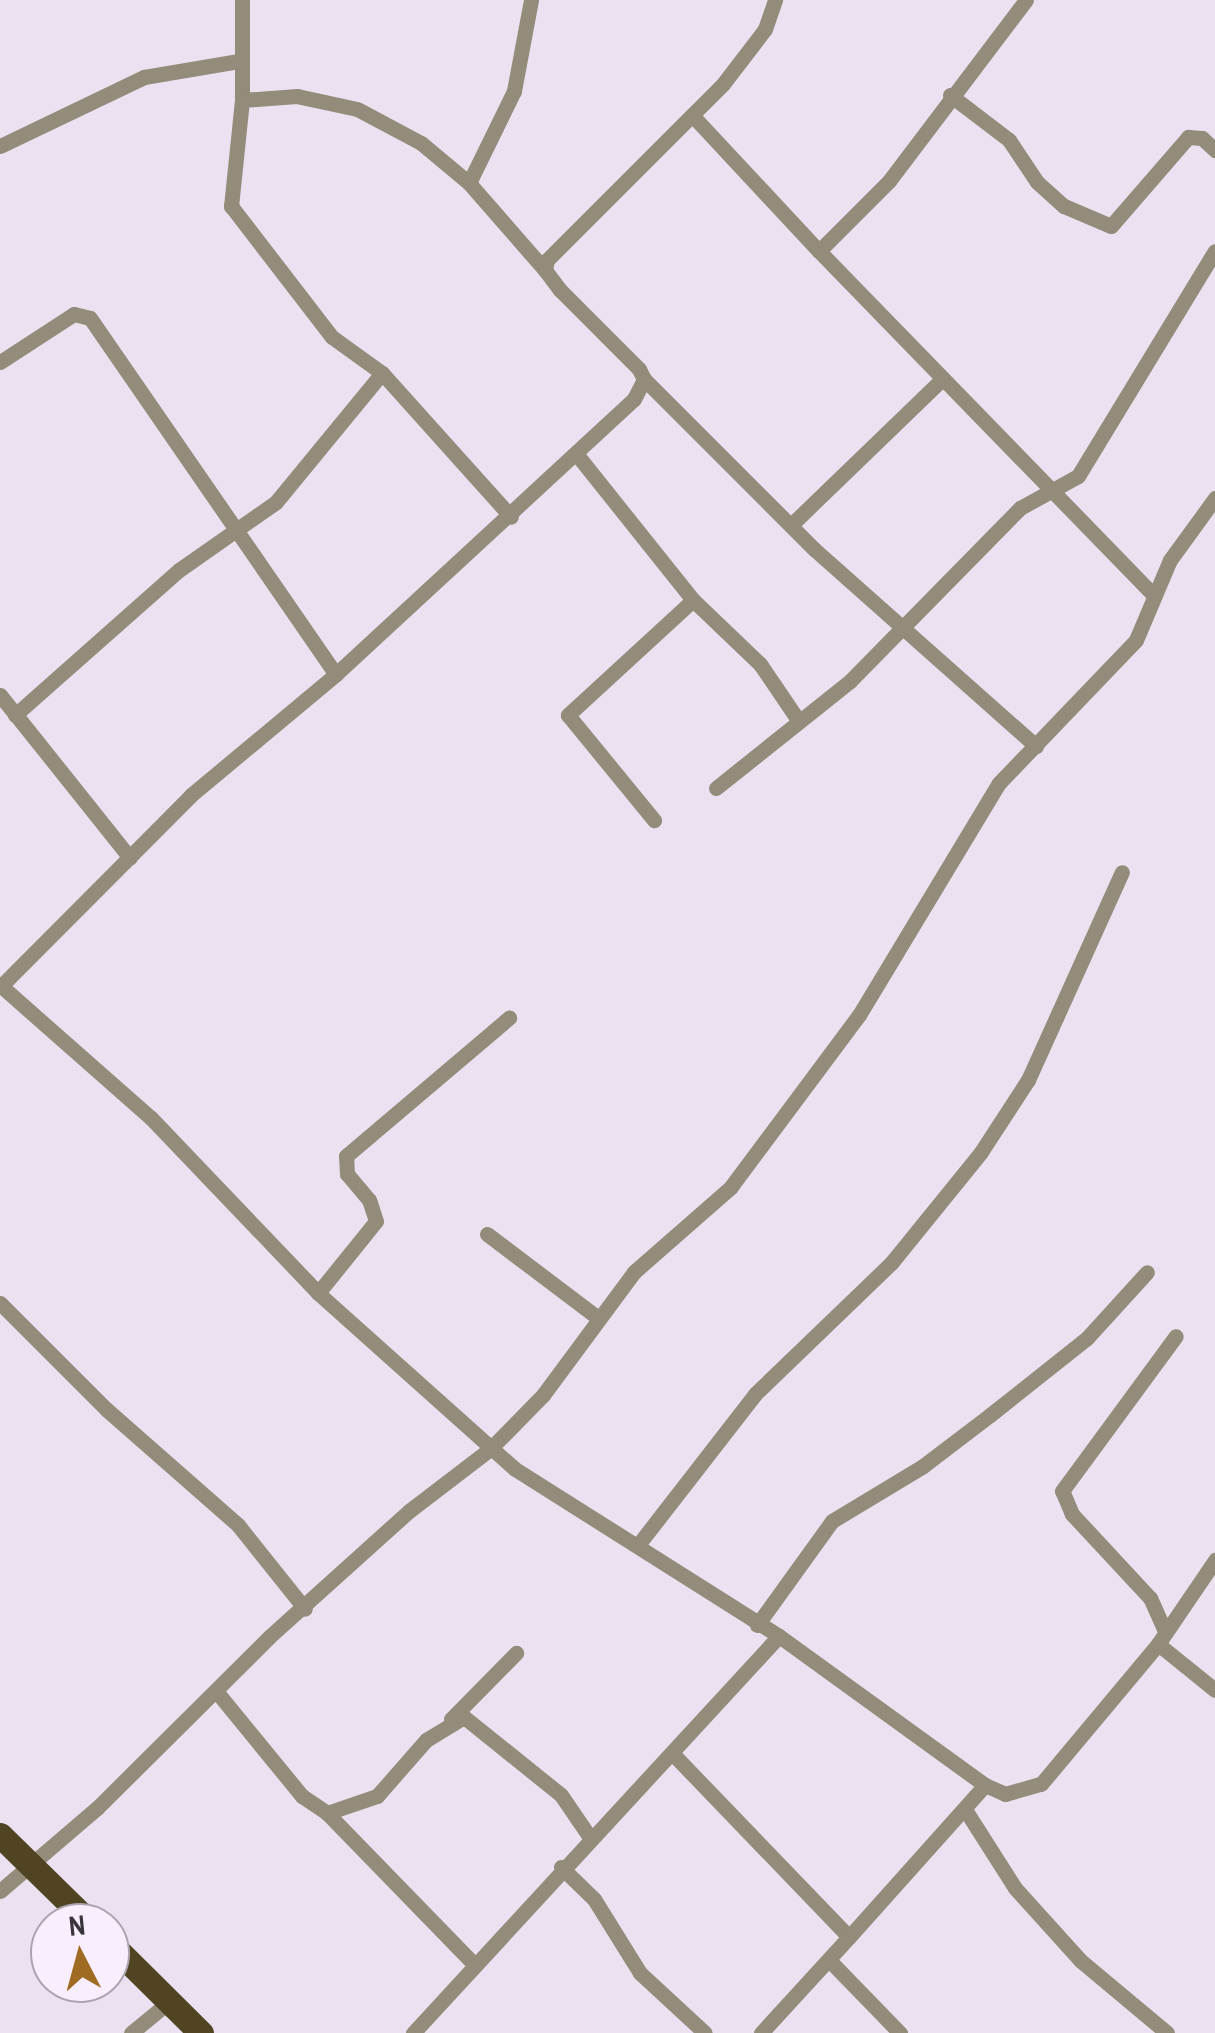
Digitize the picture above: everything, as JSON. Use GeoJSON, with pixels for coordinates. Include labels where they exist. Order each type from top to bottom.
{"type":"FeatureCollection","features":[{"type":"Feature","properties":{"kind":"main road"},"geometry":{"type":"LineString","coordinates":[[0,1835],[70,1903]]}},
{"type":"Feature","properties":{"kind":"main road"},"geometry":{"type":"LineString","coordinates":[[130,1962],[201,2033]]}},
{"type":"Feature","properties":{"kind":"street"},"geometry":{"type":"LineString","coordinates":[[242,0],[242,100],[231,206],[332,338],[382,373],[510,517]]}},
{"type":"Feature","properties":{"kind":"street"},"geometry":{"type":"LineString","coordinates":[[469,183],[514,91],[532,0]]}},
{"type":"Feature","properties":{"kind":"street"},"geometry":{"type":"LineString","coordinates":[[544,270],[552,251],[745,59],[775,0]]}},
{"type":"Feature","properties":{"kind":"street"},"geometry":{"type":"LineString","coordinates":[[820,251],[888,181],[1026,0]]}},
{"type":"Feature","properties":{"kind":"street"},"geometry":{"type":"LineString","coordinates":[[0,146],[144,77],[239,61]]}},
{"type":"Feature","properties":{"kind":"street"},"geometry":{"type":"LineString","coordinates":[[950,95],[1008,140],[1037,182],[1064,206],[1111,226],[1188,137],[1202,138],[1215,150]]}},
{"type":"Feature","properties":{"kind":"street"},"geometry":{"type":"LineString","coordinates":[[242,100],[297,96],[357,110],[422,144],[469,183],[644,378],[792,526],[899,627],[1036,746]]}},
{"type":"Feature","properties":{"kind":"street"},"geometry":{"type":"LineString","coordinates":[[692,115],[1154,595]]}},
{"type":"Feature","properties":{"kind":"street"},"geometry":{"type":"LineString","coordinates":[[716,788],[850,681],[974,550],[1048,489],[1078,476],[1215,251]]}},
{"type":"Feature","properties":{"kind":"street"},"geometry":{"type":"LineString","coordinates":[[0,362],[74,314],[85,314],[336,674]]}},
{"type":"Feature","properties":{"kind":"street"},"geometry":{"type":"LineString","coordinates":[[15,715],[179,570],[276,502],[382,373]]}},
{"type":"Feature","properties":{"kind":"street"},"geometry":{"type":"LineString","coordinates":[[644,378],[634,400],[578,456],[336,674],[245,745],[0,986],[151,1118],[318,1294],[393,1354],[490,1449],[535,1484],[779,1636],[986,1786],[1005,1794],[1041,1784],[1161,1637],[1215,1560]]}},
{"type":"Feature","properties":{"kind":"street"},"geometry":{"type":"LineString","coordinates":[[792,526],[942,379]]}},
{"type":"Feature","properties":{"kind":"street"},"geometry":{"type":"LineString","coordinates":[[578,456],[693,600],[760,664],[798,720]]}},
{"type":"Feature","properties":{"kind":"street"},"geometry":{"type":"LineString","coordinates":[[0,1891],[28,1862],[97,1808],[409,1511],[490,1449],[543,1395],[634,1272],[700,1217],[773,1138],[859,1016],[982,808],[1124,655],[1170,560],[1215,498]]}},
{"type":"Feature","properties":{"kind":"street"},"geometry":{"type":"LineString","coordinates":[[654,820],[568,715],[693,600]]}},
{"type":"Feature","properties":{"kind":"street"},"geometry":{"type":"LineString","coordinates":[[0,695],[130,858]]}},
{"type":"Feature","properties":{"kind":"street"},"geometry":{"type":"LineString","coordinates":[[638,1546],[755,1394],[892,1262],[972,1165],[1028,1080],[1122,872]]}},
{"type":"Feature","properties":{"kind":"street"},"geometry":{"type":"LineString","coordinates":[[318,1294],[376,1221],[369,1200],[347,1174],[346,1156],[510,1018]]}},
{"type":"Feature","properties":{"kind":"street"},"geometry":{"type":"LineString","coordinates":[[486,1234],[598,1318]]}},
{"type":"Feature","properties":{"kind":"street"},"geometry":{"type":"LineString","coordinates":[[757,1625],[832,1521],[990,1415],[1087,1338],[1147,1272]]}},
{"type":"Feature","properties":{"kind":"street"},"geometry":{"type":"LineString","coordinates":[[0,1304],[106,1409],[238,1525],[304,1609]]}},
{"type":"Feature","properties":{"kind":"street"},"geometry":{"type":"LineString","coordinates":[[1176,1336],[1062,1490],[1072,1514],[1150,1598],[1161,1637],[1215,1690]]}},
{"type":"Feature","properties":{"kind":"street"},"geometry":{"type":"LineString","coordinates":[[413,2033],[588,1836],[672,1753],[779,1636]]}},
{"type":"Feature","properties":{"kind":"street"},"geometry":{"type":"LineString","coordinates":[[326,1813],[377,1796],[516,1653]]}},
{"type":"Feature","properties":{"kind":"street"},"geometry":{"type":"LineString","coordinates":[[216,1691],[302,1796],[326,1813],[474,1964]]}},
{"type":"Feature","properties":{"kind":"street"},"geometry":{"type":"LineString","coordinates":[[451,1720],[476,1721],[506,1755],[562,1795],[588,1836]]}},
{"type":"Feature","properties":{"kind":"street"},"geometry":{"type":"LineString","coordinates":[[672,1753],[850,1937]]}},
{"type":"Feature","properties":{"kind":"street"},"geometry":{"type":"LineString","coordinates":[[762,2033],[986,1786]]}},
{"type":"Feature","properties":{"kind":"street"},"geometry":{"type":"LineString","coordinates":[[966,1811],[1015,1888],[1080,1961],[1167,2033]]}},
{"type":"Feature","properties":{"kind":"street"},"geometry":{"type":"LineString","coordinates":[[560,1867],[594,1899],[640,1973],[705,2033]]}},
{"type":"Feature","properties":{"kind":"street"},"geometry":{"type":"LineString","coordinates":[[829,1960],[900,2033]]}},
{"type":"Feature","properties":{"kind":"street"},"geometry":{"type":"LineString","coordinates":[[131,2033],[170,2001]]}}]}
